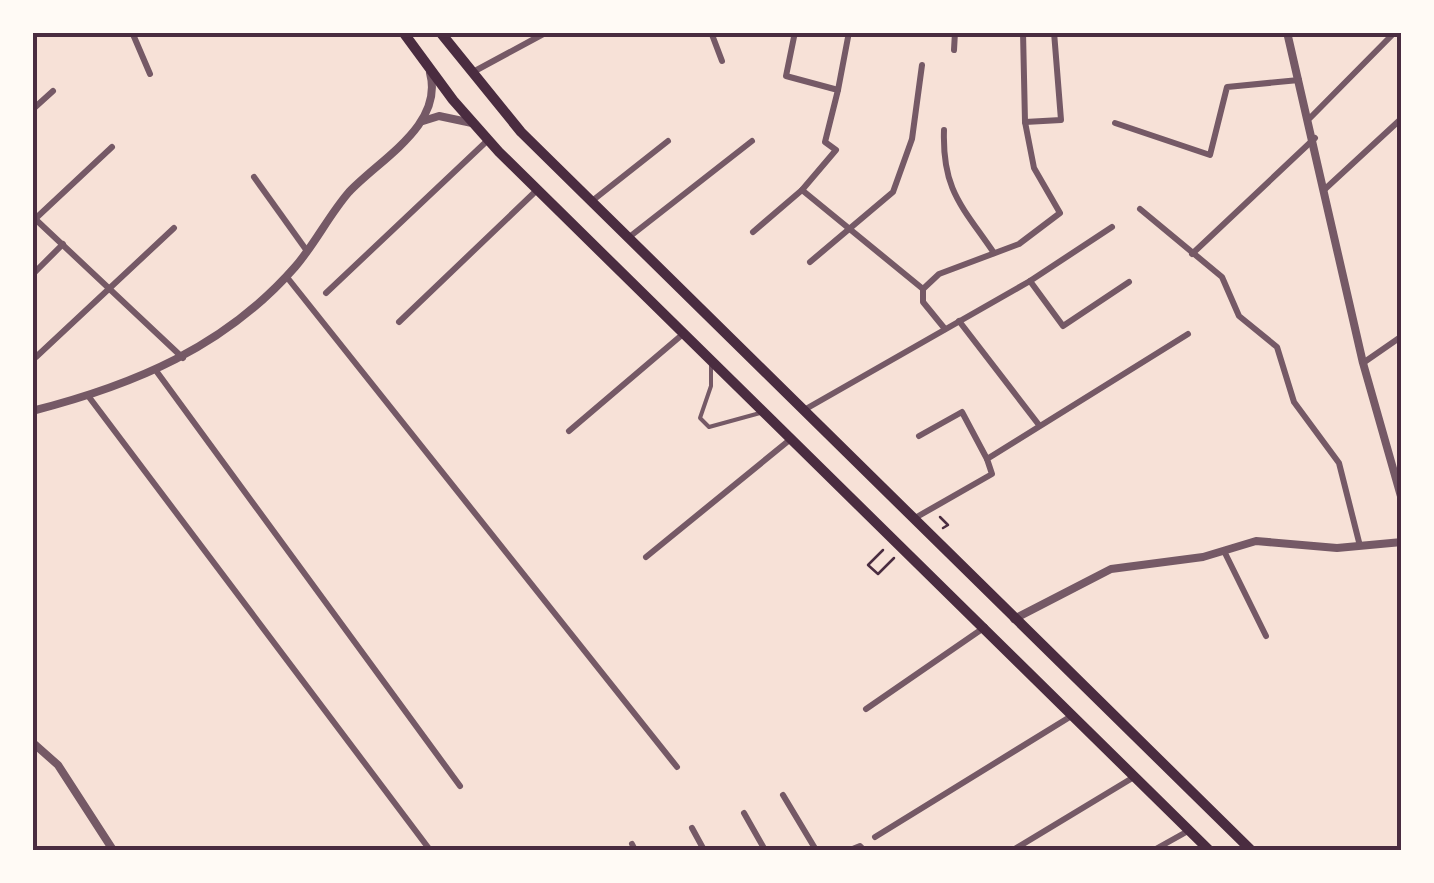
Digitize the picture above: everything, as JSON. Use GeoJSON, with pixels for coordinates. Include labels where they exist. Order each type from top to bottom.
{"type":"FeatureCollection","features":[{"type":"Feature","properties":{"kind":"highway"},"geometry":{"type":"LineString","coordinates":[[403,32],[474,124],[537,190],[1210,850]]}},
{"type":"Feature","properties":{"kind":"highway"},"geometry":{"type":"LineString","coordinates":[[440,32],[470,74],[591,202],[1250,850]]}},
{"type":"Feature","properties":{"kind":"street"},"geometry":{"type":"LineString","coordinates":[[132,32],[150,74]]}},
{"type":"Feature","properties":{"kind":"street"},"geometry":{"type":"LineString","coordinates":[[470,74],[546,32]]}},
{"type":"Feature","properties":{"kind":"street"},"geometry":{"type":"LineString","coordinates":[[711,32],[722,61]]}},
{"type":"Feature","properties":{"kind":"street"},"geometry":{"type":"LineString","coordinates":[[794,32],[786,76],[838,90]]}},
{"type":"Feature","properties":{"kind":"street"},"geometry":{"type":"LineString","coordinates":[[753,232],[802,190],[836,150],[825,142],[849,32]]}},
{"type":"Feature","properties":{"kind":"street"},"geometry":{"type":"LineString","coordinates":[[954,50],[955,32]]}},
{"type":"Feature","properties":{"kind":"street"},"geometry":{"type":"LineString","coordinates":[[945,329],[923,302],[923,289],[940,274],[1019,244],[1060,213],[1034,168],[1025,122],[1023,32]]}},
{"type":"Feature","properties":{"kind":"street"},"geometry":{"type":"LineString","coordinates":[[1025,122],[1061,120],[1054,32]]}},
{"type":"Feature","properties":{"kind":"street"},"geometry":{"type":"LineString","coordinates":[[1310,118],[1395,32]]}},
{"type":"Feature","properties":{"kind":"street"},"geometry":{"type":"LineString","coordinates":[[1289,34],[1363,363],[1402,500]]}},
{"type":"Feature","properties":{"kind":"street"},"geometry":{"type":"LineString","coordinates":[[810,262],[894,192],[912,139],[922,65]]}},
{"type":"Feature","properties":{"kind":"street"},"geometry":{"type":"LineString","coordinates":[[423,121],[433,86],[428,68]]}},
{"type":"Feature","properties":{"kind":"street"},"geometry":{"type":"LineString","coordinates":[[1115,123],[1210,155],[1227,87],[1300,80]]}},
{"type":"Feature","properties":{"kind":"street"},"geometry":{"type":"LineString","coordinates":[[32,110],[53,91]]}},
{"type":"Feature","properties":{"kind":"street"},"geometry":{"type":"LineString","coordinates":[[32,411],[89,397],[157,372],[241,322],[307,251],[347,194],[423,121],[440,116],[474,124]]}},
{"type":"Feature","properties":{"kind":"street"},"geometry":{"type":"LineString","coordinates":[[1324,190],[1402,118]]}},
{"type":"Feature","properties":{"kind":"street"},"geometry":{"type":"LineString","coordinates":[[944,130],[942,169],[951,190],[994,254]]}},
{"type":"Feature","properties":{"kind":"street"},"geometry":{"type":"LineString","coordinates":[[1192,254],[1315,138]]}},
{"type":"Feature","properties":{"kind":"street"},"geometry":{"type":"LineString","coordinates":[[326,292],[488,140]]}},
{"type":"Feature","properties":{"kind":"street"},"geometry":{"type":"LineString","coordinates":[[591,202],[668,141]]}},
{"type":"Feature","properties":{"kind":"street"},"geometry":{"type":"LineString","coordinates":[[627,238],[752,141]]}},
{"type":"Feature","properties":{"kind":"street"},"geometry":{"type":"LineString","coordinates":[[112,146],[34,217],[183,358]]}},
{"type":"Feature","properties":{"kind":"street"},"geometry":{"type":"LineString","coordinates":[[254,177],[307,251]]}},
{"type":"Feature","properties":{"kind":"street"},"geometry":{"type":"LineString","coordinates":[[399,322],[537,190]]}},
{"type":"Feature","properties":{"kind":"street"},"geometry":{"type":"LineString","coordinates":[[802,190],[923,289]]}},
{"type":"Feature","properties":{"kind":"street"},"geometry":{"type":"LineString","coordinates":[[1140,209],[1222,277],[1239,316],[1277,347],[1294,402],[1339,464],[1360,546]]}},
{"type":"Feature","properties":{"kind":"street"},"geometry":{"type":"LineString","coordinates":[[804,410],[1030,280],[1112,227]]}},
{"type":"Feature","properties":{"kind":"street"},"geometry":{"type":"LineString","coordinates":[[36,357],[174,228]]}},
{"type":"Feature","properties":{"kind":"street"},"geometry":{"type":"LineString","coordinates":[[32,275],[63,244]]}},
{"type":"Feature","properties":{"kind":"street"},"geometry":{"type":"LineString","coordinates":[[286,276],[677,767]]}},
{"type":"Feature","properties":{"kind":"street"},"geometry":{"type":"LineString","coordinates":[[1030,280],[1063,326],[1129,282]]}},
{"type":"Feature","properties":{"kind":"street"},"geometry":{"type":"LineString","coordinates":[[959,321],[1039,425]]}},
{"type":"Feature","properties":{"kind":"street"},"geometry":{"type":"LineString","coordinates":[[570,430],[682,334]]}},
{"type":"Feature","properties":{"kind":"street"},"geometry":{"type":"LineString","coordinates":[[987,459],[1188,334]]}},
{"type":"Feature","properties":{"kind":"street"},"geometry":{"type":"LineString","coordinates":[[1363,363],[1402,336]]}},
{"type":"Feature","properties":{"kind":"street"},"geometry":{"type":"LineString","coordinates":[[157,372],[460,786]]}},
{"type":"Feature","properties":{"kind":"street"},"geometry":{"type":"LineString","coordinates":[[89,397],[430,850]]}},
{"type":"Feature","properties":{"kind":"street"},"geometry":{"type":"LineString","coordinates":[[914,518],[992,474],[962,412],[918,436]]}},
{"type":"Feature","properties":{"kind":"street"},"geometry":{"type":"LineString","coordinates":[[646,556],[793,437]]}},
{"type":"Feature","properties":{"kind":"street"},"geometry":{"type":"LineString","coordinates":[[1014,618],[1111,569],[1224,551],[1256,541],[1360,546],[1402,542]]}},
{"type":"Feature","properties":{"kind":"street"},"geometry":{"type":"LineString","coordinates":[[1224,551],[1266,636]]}},
{"type":"Feature","properties":{"kind":"street"},"geometry":{"type":"LineString","coordinates":[[866,709],[985,628]]}},
{"type":"Feature","properties":{"kind":"street"},"geometry":{"type":"LineString","coordinates":[[875,837],[1073,715]]}},
{"type":"Feature","properties":{"kind":"street"},"geometry":{"type":"LineString","coordinates":[[32,742],[58,766],[113,850]]}},
{"type":"Feature","properties":{"kind":"street"},"geometry":{"type":"LineString","coordinates":[[1013,850],[1135,776]]}},
{"type":"Feature","properties":{"kind":"street"},"geometry":{"type":"LineString","coordinates":[[783,795],[816,850]]}},
{"type":"Feature","properties":{"kind":"street"},"geometry":{"type":"LineString","coordinates":[[744,813],[765,850]]}},
{"type":"Feature","properties":{"kind":"street"},"geometry":{"type":"LineString","coordinates":[[692,828],[704,850]]}},
{"type":"Feature","properties":{"kind":"street"},"geometry":{"type":"LineString","coordinates":[[1154,850],[1190,831]]}},
{"type":"Feature","properties":{"kind":"street"},"geometry":{"type":"LineString","coordinates":[[850,850],[860,846],[864,850]]}},
{"type":"Feature","properties":{"kind":"lane"},"geometry":{"type":"LineString","coordinates":[[711,361],[711,386],[700,418],[709,427],[766,412]]}},
{"type":"Feature","properties":{"kind":"path"},"geometry":{"type":"LineString","coordinates":[[932,508],[948,525],[940,530]]}},
{"type":"Feature","properties":{"kind":"path"},"geometry":{"type":"LineString","coordinates":[[878,574],[868,564],[895,539]]}}]}
